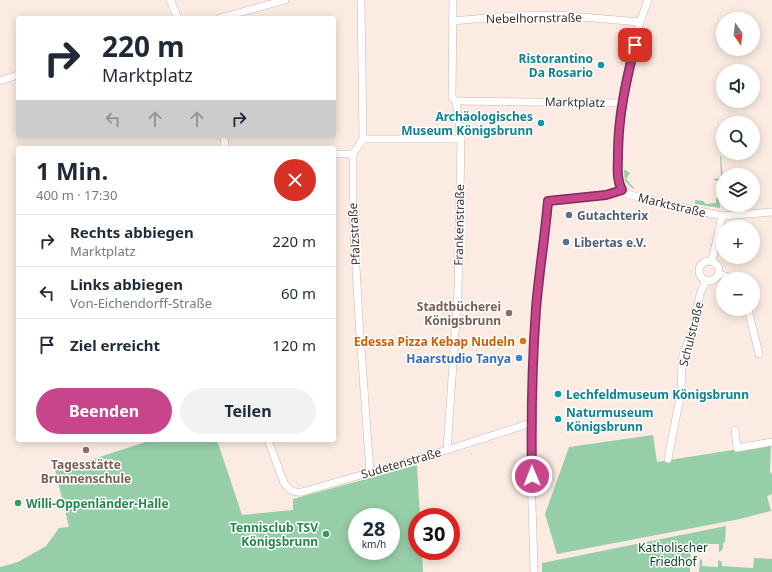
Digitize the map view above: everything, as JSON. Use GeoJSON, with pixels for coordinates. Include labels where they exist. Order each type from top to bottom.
{"type":"FeatureCollection","features":[{"type":"Feature","properties":{"kind":"street"},"geometry":{"type":"LineString","coordinates":[[170,0],[177,16]]}},
{"type":"Feature","properties":{"kind":"street"},"geometry":{"type":"LineString","coordinates":[[226,16],[272,2],[285,0]]}},
{"type":"Feature","properties":{"kind":"street"},"geometry":{"type":"LineString","coordinates":[[336,154],[353,154],[363,139],[361,0]]}},
{"type":"Feature","properties":{"kind":"street","name":"Frankenstraße"},"geometry":{"type":"LineString","coordinates":[[447,450],[458,298],[461,139],[456,101],[452,97],[453,0]]}},
{"type":"Feature","properties":{"kind":"street"},"geometry":{"type":"LineString","coordinates":[[534,572],[531,423],[536,308],[548,201],[606,195],[622,190],[618,183],[618,163],[622,103],[640,22],[648,0]]}},
{"type":"Feature","properties":{"kind":"street","name":"Nebelhornstraße"},"geometry":{"type":"LineString","coordinates":[[452,21],[511,16],[558,15],[640,22]]}},
{"type":"Feature","properties":{"kind":"street"},"geometry":{"type":"LineString","coordinates":[[0,81],[16,76]]}},
{"type":"Feature","properties":{"kind":"street","name":"Marktplatz"},"geometry":{"type":"LineString","coordinates":[[456,101],[622,103]]}},
{"type":"Feature","properties":{"kind":"street"},"geometry":{"type":"LineString","coordinates":[[363,139],[461,139]]}},
{"type":"Feature","properties":{"kind":"street","name":"Pfalzstraße"},"geometry":{"type":"LineString","coordinates":[[353,154],[354,229],[370,472]]}},
{"type":"Feature","properties":{"kind":"street","name":"Marktstraße"},"geometry":{"type":"LineString","coordinates":[[622,190],[627,194],[653,201],[722,216],[772,212]]}},
{"type":"Feature","properties":{"kind":"street"},"geometry":{"type":"LineString","coordinates":[[712,261],[722,216]]}},
{"type":"Feature","properties":{"kind":"street"},"geometry":{"type":"LineString","coordinates":[[716,277],[712,281],[706,281],[701,277],[699,268],[705,262],[712,261],[717,265],[719,272]]}},
{"type":"Feature","properties":{"kind":"street","name":"Schulstraße"},"geometry":{"type":"LineString","coordinates":[[668,459],[681,392],[682,359],[694,326],[700,294],[706,281]]}},
{"type":"Feature","properties":{"kind":"street"},"geometry":{"type":"LineString","coordinates":[[750,316],[759,354]]}},
{"type":"Feature","properties":{"kind":"street","name":"Sudetenstraße"},"geometry":{"type":"LineString","coordinates":[[269,442],[284,483],[288,489],[295,493],[447,450],[531,423]]}},
{"type":"Feature","properties":{"kind":"street"},"geometry":{"type":"LineString","coordinates":[[734,430],[737,448],[772,442]]}},
{"type":"Feature","properties":{"kind":"green space"},"geometry":{"type":"Polygon","coordinates":[[[720,160],[721,160],[722,168],[721,168],[720,160]]]}},
{"type":"Feature","properties":{"kind":"green space"},"geometry":{"type":"Polygon","coordinates":[[[625,170],[630,173],[626,179],[634,188],[633,189],[625,181],[625,170]]]}},
{"type":"Feature","properties":{"kind":"green space"},"geometry":{"type":"Polygon","coordinates":[[[695,200],[704,201],[705,204],[716,203],[716,207],[695,204],[695,200]]]}},
{"type":"Feature","properties":{"kind":"green space"},"geometry":{"type":"Polygon","coordinates":[[[653,435],[657,462],[771,444],[770,472],[772,474],[772,494],[767,496],[771,511],[740,519],[557,554],[545,514],[569,447],[653,435]]]}},
{"type":"Feature","properties":{"kind":"green space"},"geometry":{"type":"Polygon","coordinates":[[[146,442],[218,442],[242,515],[293,510],[293,499],[417,465],[419,508],[408,508],[408,560],[422,560],[423,572],[0,572],[0,567],[18,562],[46,546],[59,528],[69,527],[55,470],[146,442]]]}},
{"type":"Feature","properties":{"kind":"green space","name":"Katholischer Friedhof"},"geometry":{"type":"Polygon","coordinates":[[[726,526],[725,542],[723,543],[723,548],[721,551],[719,552],[719,544],[699,544],[698,546],[691,546],[690,572],[542,572],[542,563],[726,526]]]}},
{"type":"Feature","properties":{"kind":"green space"},"geometry":{"type":"Polygon","coordinates":[[[754,558],[772,559],[772,572],[699,572],[700,559],[702,560],[702,566],[718,567],[718,560],[722,562],[722,566],[753,568],[754,558]]]}},
{"type":"Feature","properties":{"kind":"place","name":"Ristorantino Da Rosario"},"geometry":{"type":"Point","coordinates":[601,65]}},
{"type":"Feature","properties":{"kind":"place","name":"Archäologisches Museum Königsbrunn"},"geometry":{"type":"Point","coordinates":[541,123]}},
{"type":"Feature","properties":{"kind":"place","name":"Gutachterix"},"geometry":{"type":"Point","coordinates":[569,215]}},
{"type":"Feature","properties":{"kind":"place","name":"Libertas e.V."},"geometry":{"type":"Point","coordinates":[566,242]}},
{"type":"Feature","properties":{"kind":"place","name":"Stadtbücherei Königsbrunn"},"geometry":{"type":"Point","coordinates":[509,313]}},
{"type":"Feature","properties":{"kind":"place","name":"Edessa Pizza Kebap Nudeln"},"geometry":{"type":"Point","coordinates":[523,341]}},
{"type":"Feature","properties":{"kind":"place","name":"Haarstudio Tanya"},"geometry":{"type":"Point","coordinates":[519,358]}},
{"type":"Feature","properties":{"kind":"place","name":"Lechfeldmuseum Königsbrunn"},"geometry":{"type":"Point","coordinates":[558,394]}},
{"type":"Feature","properties":{"kind":"place","name":"Naturmuseum Königsbrunn"},"geometry":{"type":"Point","coordinates":[558,419]}},
{"type":"Feature","properties":{"kind":"place","name":"Tagesstätte Brunnenschule"},"geometry":{"type":"Point","coordinates":[86,450]}},
{"type":"Feature","properties":{"kind":"place","name":"Willi-Oppenländer-Halle"},"geometry":{"type":"Point","coordinates":[18,503]}},
{"type":"Feature","properties":{"kind":"place","name":"Tennisclub TSV Königsbrunn"},"geometry":{"type":"Point","coordinates":[326,534]}},
{"type":"Feature","properties":{"kind":"route"},"geometry":{"type":"LineString","coordinates":[[532,476],[531,423],[536,308],[548,201],[606,195],[622,190],[618,183],[620,118],[623,97],[635,45]]}}]}
